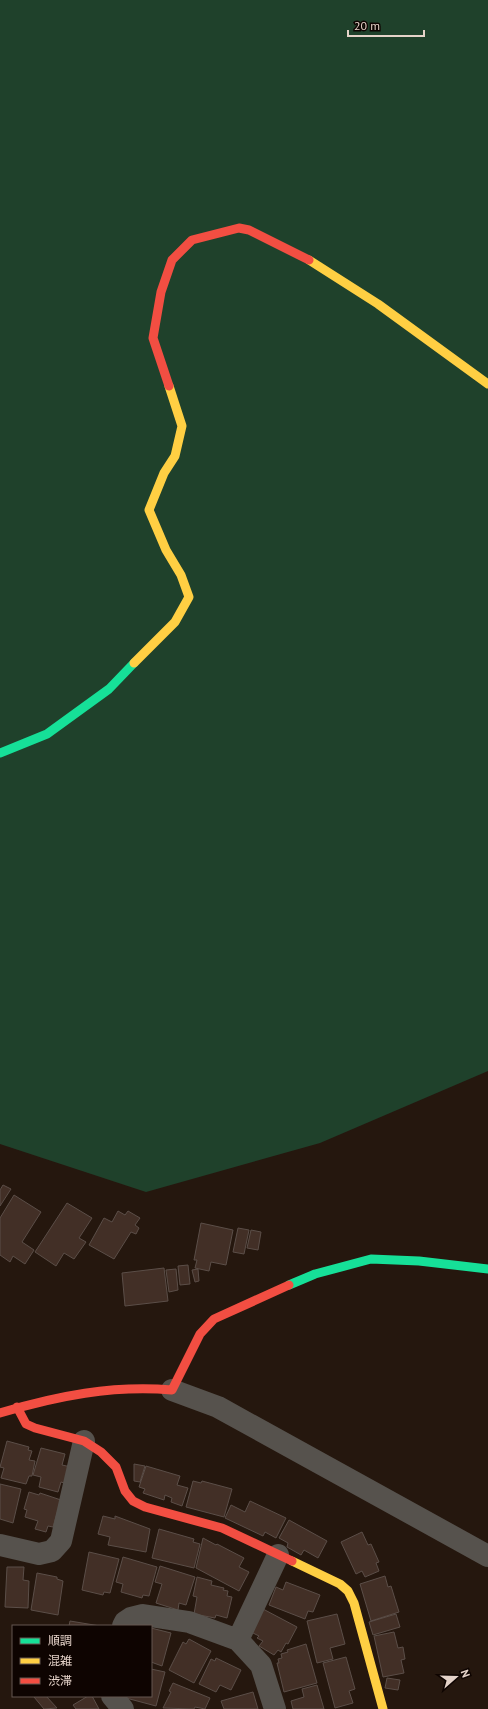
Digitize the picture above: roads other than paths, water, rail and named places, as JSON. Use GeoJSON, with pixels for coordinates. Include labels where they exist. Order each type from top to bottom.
{"type":"FeatureCollection","features":[{"type":"Feature","properties":{"kind":"street"},"geometry":{"type":"LineString","coordinates":[[0,753],[47,734],[109,689],[175,622],[189,597],[180,575],[166,550],[150,510],[164,473],[175,456],[182,426],[152,338],[161,292],[172,260],[192,240],[239,228],[249,230],[312,262],[378,304],[488,384]]}},
{"type":"Feature","properties":{"kind":"street"},"geometry":{"type":"LineString","coordinates":[[172,1390],[200,1334],[214,1319],[240,1306],[315,1274],[371,1259],[419,1261],[488,1270]]}},
{"type":"Feature","properties":{"kind":"street"},"geometry":{"type":"LineString","coordinates":[[0,1413],[89,1390],[145,1386],[172,1390],[218,1407],[488,1556]]}},
{"type":"Feature","properties":{"kind":"street"},"geometry":{"type":"LineString","coordinates":[[17,1408],[26,1424],[34,1428],[84,1441],[101,1452],[116,1467],[125,1491],[133,1501],[145,1507],[222,1528],[340,1584],[348,1591],[354,1603],[383,1709]]}},
{"type":"Feature","properties":{"kind":"street"},"geometry":{"type":"LineString","coordinates":[[0,1545],[39,1554],[52,1551],[61,1541],[84,1441]]}},
{"type":"Feature","properties":{"kind":"street"},"geometry":{"type":"LineString","coordinates":[[238,1640],[278,1554]]}},
{"type":"Feature","properties":{"kind":"street"},"geometry":{"type":"LineString","coordinates":[[124,1625],[131,1618],[143,1615],[189,1622],[238,1640],[261,1665],[275,1709]]}},
{"type":"Feature","properties":{"kind":"street"},"geometry":{"type":"LineString","coordinates":[[113,1697],[123,1709]]}}]}
